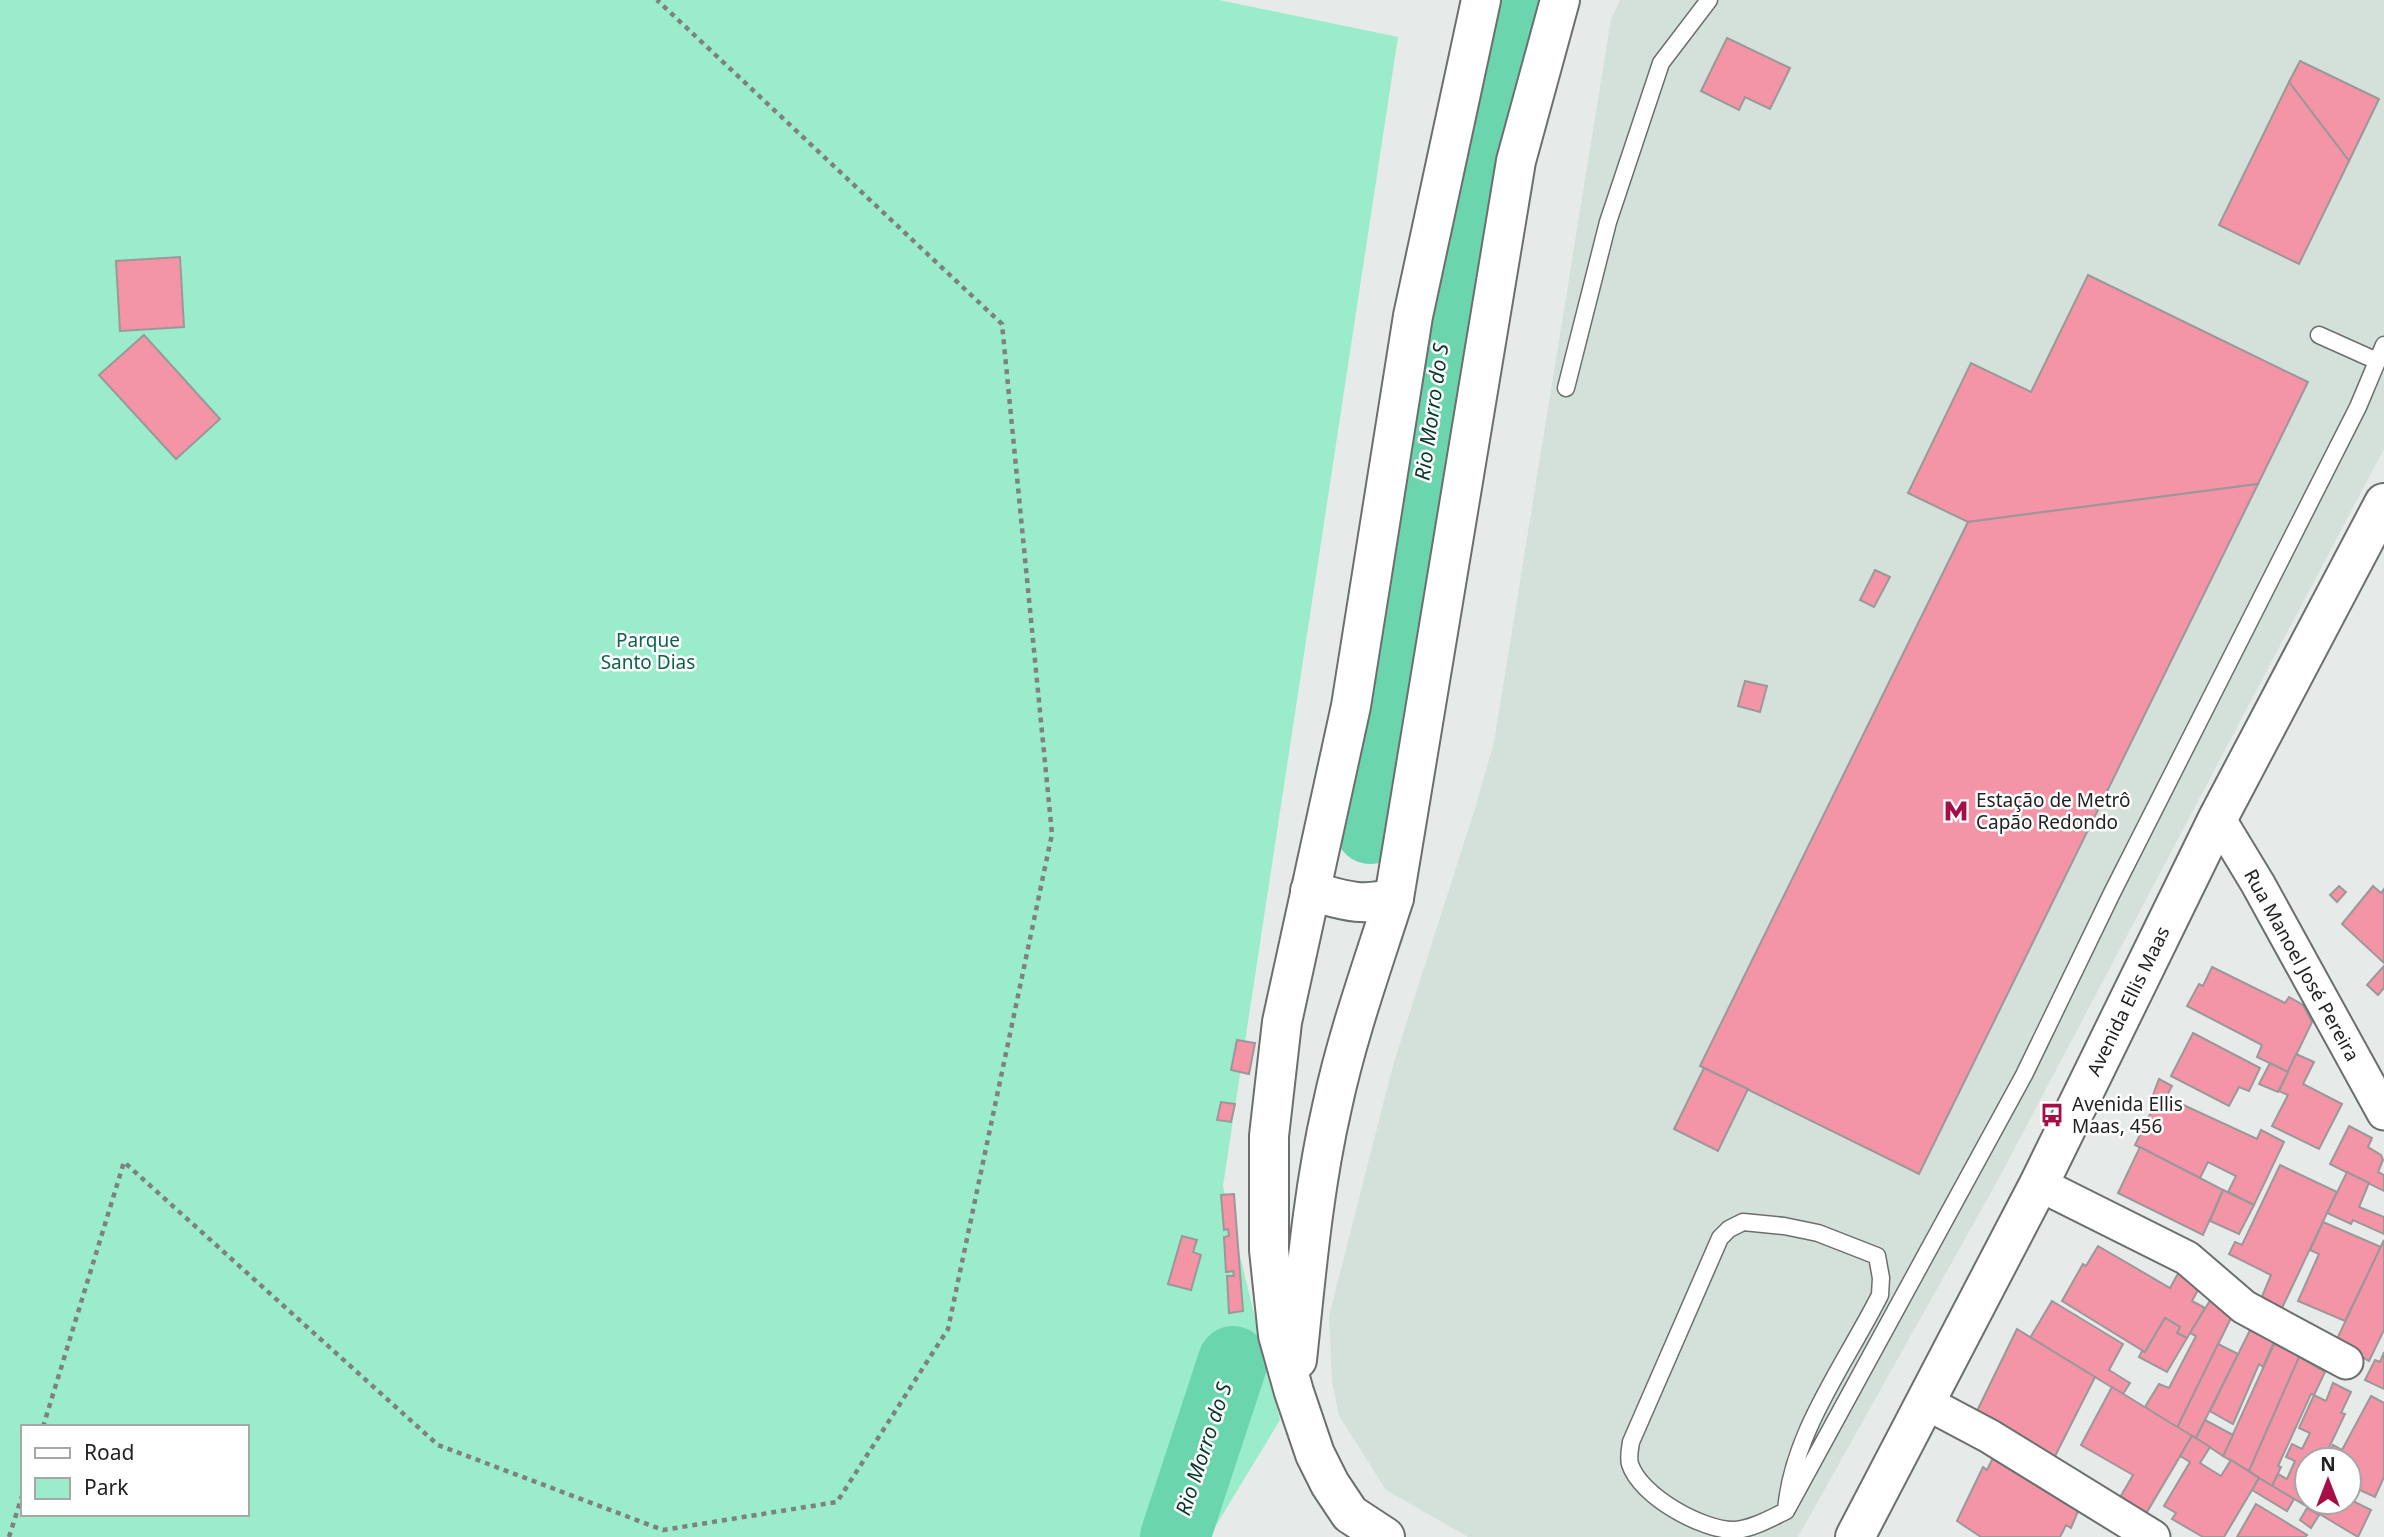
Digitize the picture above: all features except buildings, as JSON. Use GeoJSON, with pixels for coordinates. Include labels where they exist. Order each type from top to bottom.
{"type":"FeatureCollection","features":[{"type":"Feature","properties":{"kind":"main road"},"geometry":{"type":"LineString","coordinates":[[1385,1537],[1350,1514],[1330,1484],[1315,1454],[1294,1392],[1278,1335],[1269,1250],[1269,1136],[1282,1022],[1351,706],[1413,316],[1481,0]]}},
{"type":"Feature","properties":{"kind":"main road"},"geometry":{"type":"LineString","coordinates":[[1294,1392],[1308,1253],[1332,1106],[1366,983],[1394,898],[1516,161],[1560,0]]}},
{"type":"Feature","properties":{"kind":"main road","name":"Avenida Ellis Maas"},"geometry":{"type":"LineString","coordinates":[[1859,1536],[1925,1402],[2039,1184],[2218,818],[2384,503]]}},
{"type":"Feature","properties":{"kind":"main road"},"geometry":{"type":"LineString","coordinates":[[1310,891],[1354,903],[1374,903],[1394,898]]}},
{"type":"Feature","properties":{"kind":"street","name":"Rua Manoel José Pereira"},"geometry":{"type":"LineString","coordinates":[[2218,818],[2258,884],[2384,1112]]}},
{"type":"Feature","properties":{"kind":"street"},"geometry":{"type":"LineString","coordinates":[[2039,1184],[2188,1258],[2244,1307],[2346,1362]]}},
{"type":"Feature","properties":{"kind":"street"},"geometry":{"type":"LineString","coordinates":[[1925,1402],[1989,1436],[2153,1537]]}},
{"type":"Feature","properties":{"kind":"lane"},"geometry":{"type":"LineString","coordinates":[[1566,388],[1608,222],[1661,63],[1709,0]]}},
{"type":"Feature","properties":{"kind":"lane"},"geometry":{"type":"LineString","coordinates":[[2319,335],[2377,361]]}},
{"type":"Feature","properties":{"kind":"lane"},"geometry":{"type":"LineString","coordinates":[[1786,1511],[1787,1495],[1801,1445],[1880,1295],[1881,1278],[1877,1256],[1818,1233],[1783,1226],[1743,1222],[1729,1229],[1720,1238],[1630,1442],[1629,1463],[1645,1490],[1694,1521],[1735,1530],[1786,1511],[2024,1075],[2112,893],[2351,420],[2384,345]]}},
{"type":"Feature","properties":{"kind":"path"},"geometry":{"type":"LineString","coordinates":[[44,1425],[124,1162],[438,1446],[663,1530],[837,1502],[948,1329],[1052,834],[1002,324],[657,0]]}},
{"type":"Feature","properties":{"kind":"path"},"geometry":{"type":"LineString","coordinates":[[9,1537],[21,1499]]}},
{"type":"Feature","properties":{"kind":"shaded area"},"geometry":{"type":"Polygon","coordinates":[[[1620,0],[2384,0],[2384,449],[1998,1180],[1798,1537],[1468,1537],[1386,1490],[1339,1416],[1332,1381],[1329,1316],[1393,1065],[1494,742],[1611,19],[1620,0]]]}},
{"type":"Feature","properties":{"kind":"green space","name":"Parque Santo Dias"},"geometry":{"type":"Polygon","coordinates":[[[0,0],[1219,0],[1398,37],[1223,1186],[1280,1420],[1209,1537],[0,1537],[0,0]]]}},
{"type":"Feature","properties":{"kind":"waterway","name":"Rio Morro do S"},"geometry":{"type":"LineString","coordinates":[[1370,829],[1480,89],[1512,0]]}},
{"type":"Feature","properties":{"kind":"waterway","name":"Rio Morro do S"},"geometry":{"type":"LineString","coordinates":[[1175,1537],[1233,1361]]}},
{"type":"Feature","properties":{"kind":"place","name":"Estação de Metrô Capão Redondo"},"geometry":{"type":"Point","coordinates":[1956,811]}},
{"type":"Feature","properties":{"kind":"place","name":"Avenida Ellis Maas, 456"},"geometry":{"type":"Point","coordinates":[2052,1115]}}]}
